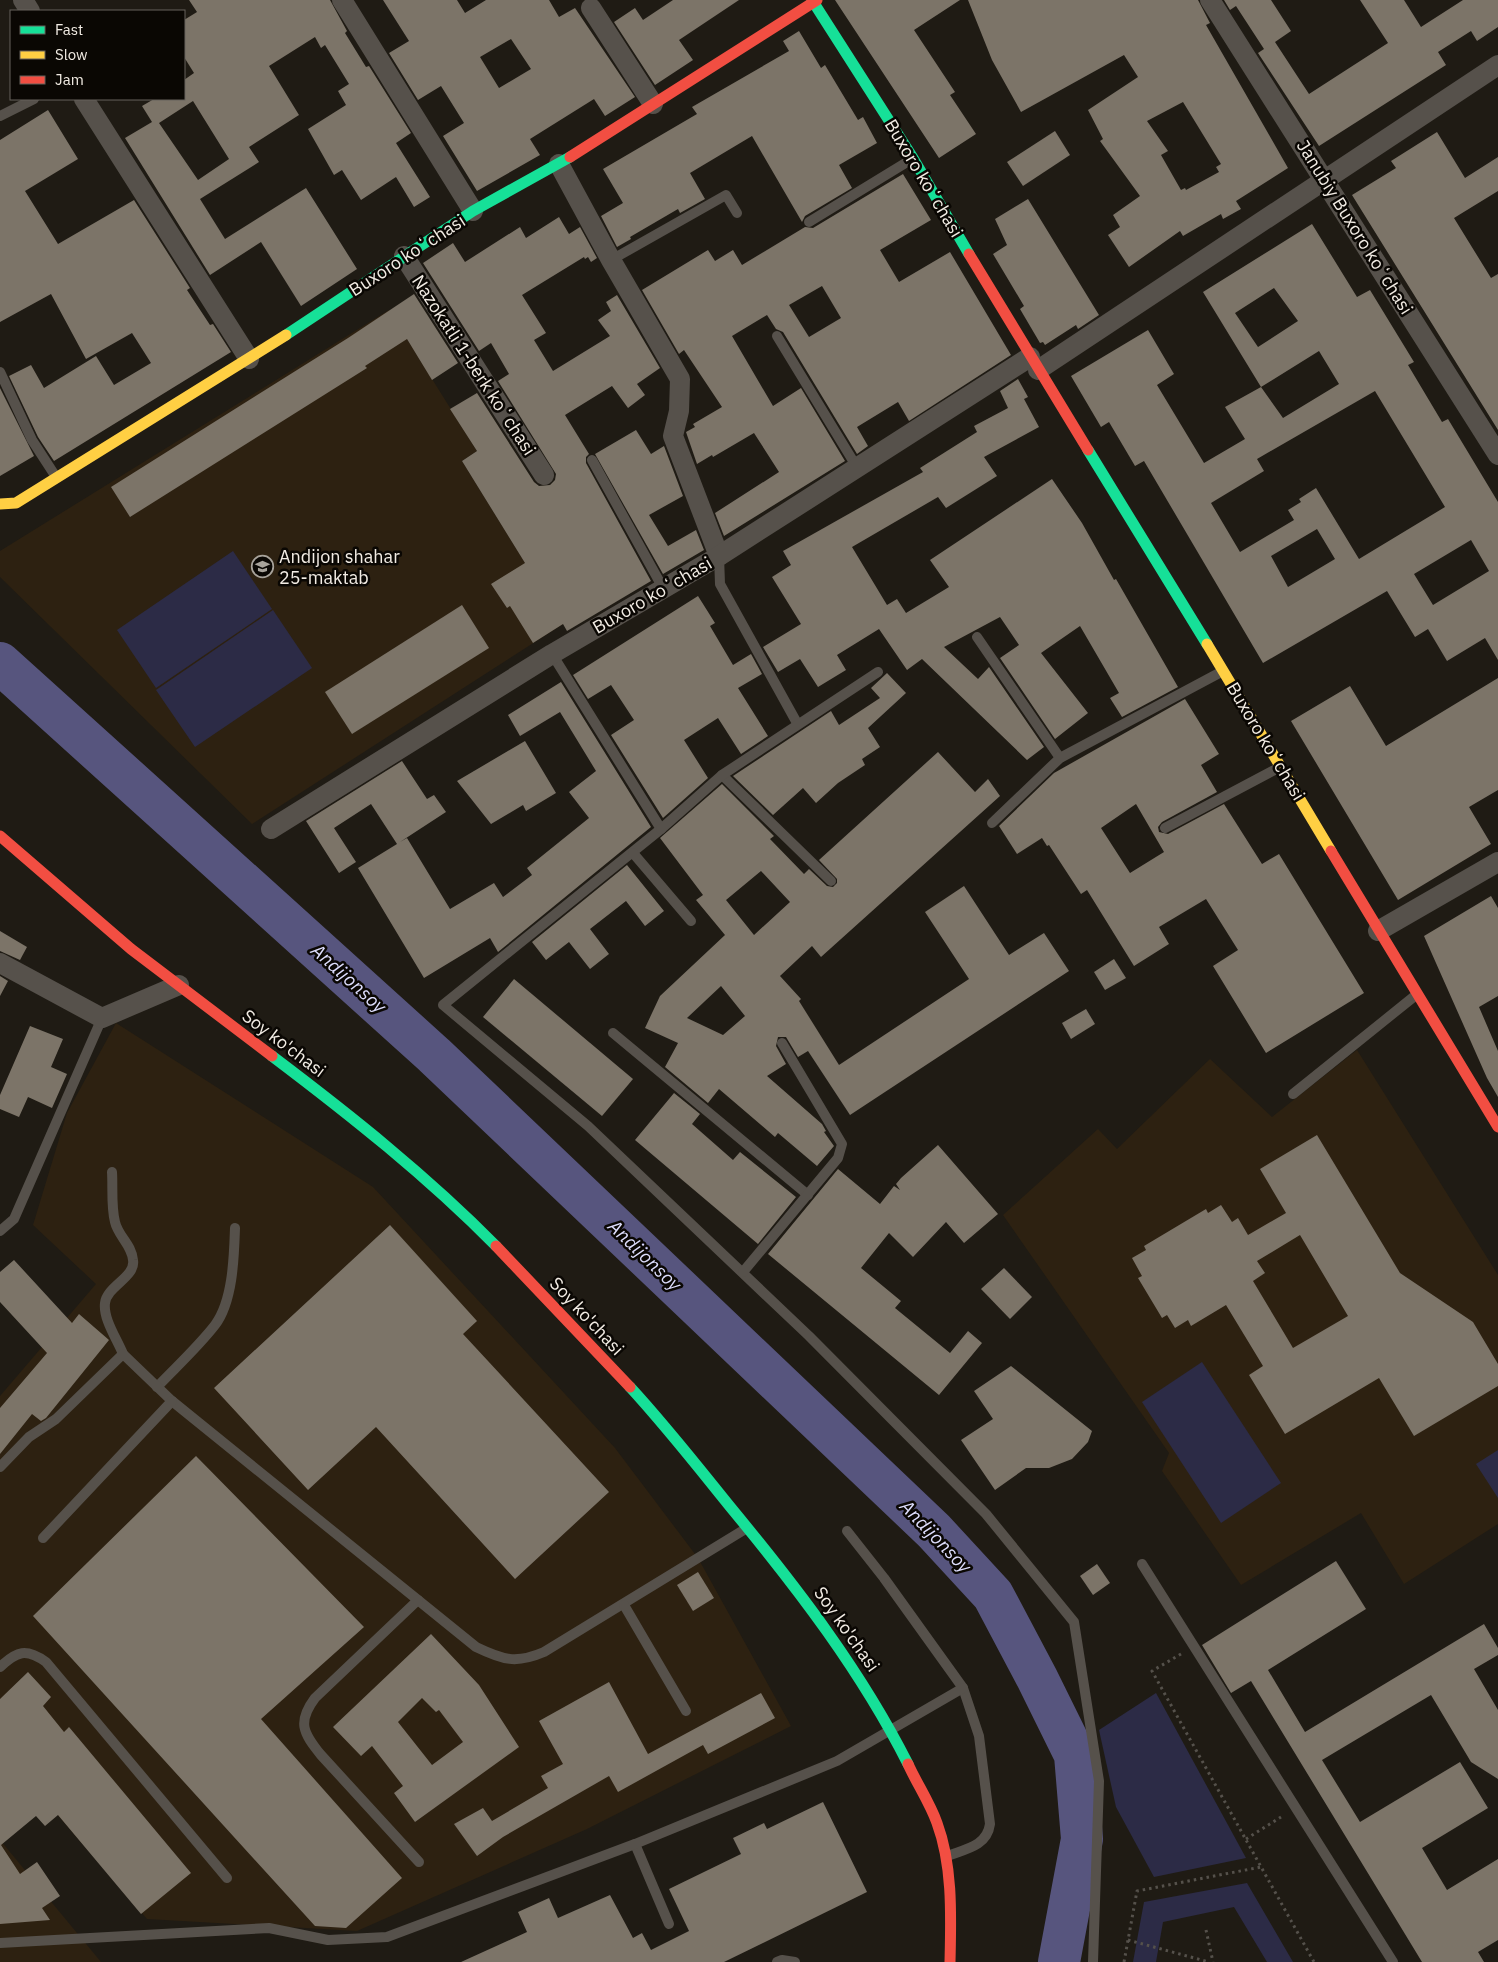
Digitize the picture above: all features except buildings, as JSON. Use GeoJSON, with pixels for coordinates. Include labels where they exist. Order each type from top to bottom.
{"type":"FeatureCollection","features":[{"type":"Feature","properties":{"kind":"street"},"geometry":{"type":"LineString","coordinates":[[342,0],[473,211]]}},
{"type":"Feature","properties":{"kind":"street","name":"Janubiy Buxoro koʻchasi"},"geometry":{"type":"LineString","coordinates":[[1210,0],[1498,455]]}},
{"type":"Feature","properties":{"kind":"street","name":"Buxoro koʻchasi"},"geometry":{"type":"LineString","coordinates":[[0,504],[16,503],[248,359],[473,211],[559,164],[814,1],[913,158],[1034,364],[1224,671],[1378,931],[1498,1126]]}},
{"type":"Feature","properties":{"kind":"street"},"geometry":{"type":"LineString","coordinates":[[591,8],[653,104]]}},
{"type":"Feature","properties":{"kind":"street"},"geometry":{"type":"LineString","coordinates":[[1034,364],[1325,180],[1498,65]]}},
{"type":"Feature","properties":{"kind":"street"},"geometry":{"type":"LineString","coordinates":[[85,100],[248,359]]}},
{"type":"Feature","properties":{"kind":"street"},"geometry":{"type":"LineString","coordinates":[[559,164],[611,260],[680,379],[679,411],[673,436],[720,556]]}},
{"type":"Feature","properties":{"kind":"street","name":"Nazokatli 1-berk koʻchasi"},"geometry":{"type":"LineString","coordinates":[[404,256],[544,475]]}},
{"type":"Feature","properties":{"kind":"street","name":"Buxoro koʻchasi"},"geometry":{"type":"LineString","coordinates":[[271,829],[552,654],[720,556],[858,469],[1034,364]]}},
{"type":"Feature","properties":{"kind":"street","name":"Soy ko'chasi"},"geometry":{"type":"LineString","coordinates":[[0,836],[131,949],[356,1120],[463,1213],[561,1312],[654,1413],[748,1528],[824,1626],[862,1682],[890,1730],[938,1823],[946,1856],[951,1922],[950,1962]]}},
{"type":"Feature","properties":{"kind":"street"},"geometry":{"type":"LineString","coordinates":[[1378,931],[1498,862]]}},
{"type":"Feature","properties":{"kind":"street"},"geometry":{"type":"LineString","coordinates":[[0,963],[102,1018],[179,986]]}},
{"type":"Feature","properties":{"kind":"lane"},"geometry":{"type":"LineString","coordinates":[[0,116],[32,100]]}},
{"type":"Feature","properties":{"kind":"lane"},"geometry":{"type":"LineString","coordinates":[[809,222],[913,158]]}},
{"type":"Feature","properties":{"kind":"lane"},"geometry":{"type":"LineString","coordinates":[[611,260],[726,195],[737,213]]}},
{"type":"Feature","properties":{"kind":"lane"},"geometry":{"type":"LineString","coordinates":[[777,336],[858,469]]}},
{"type":"Feature","properties":{"kind":"lane"},"geometry":{"type":"LineString","coordinates":[[0,372],[32,440],[56,478]]}},
{"type":"Feature","properties":{"kind":"lane"},"geometry":{"type":"LineString","coordinates":[[592,460],[663,588]]}},
{"type":"Feature","properties":{"kind":"lane"},"geometry":{"type":"LineString","coordinates":[[720,556],[720,584],[798,723]]}},
{"type":"Feature","properties":{"kind":"lane"},"geometry":{"type":"LineString","coordinates":[[977,637],[1060,758]]}},
{"type":"Feature","properties":{"kind":"lane"},"geometry":{"type":"LineString","coordinates":[[552,654],[661,829]]}},
{"type":"Feature","properties":{"kind":"lane"},"geometry":{"type":"LineString","coordinates":[[992,823],[1060,758],[1224,671]]}},
{"type":"Feature","properties":{"kind":"lane"},"geometry":{"type":"LineString","coordinates":[[878,672],[798,723],[722,776],[633,853],[443,1005],[588,1126],[810,1336],[986,1514],[1074,1622],[1099,1781],[1093,1962]]}},
{"type":"Feature","properties":{"kind":"lane"},"geometry":{"type":"LineString","coordinates":[[1166,828],[1281,767]]}},
{"type":"Feature","properties":{"kind":"lane"},"geometry":{"type":"LineString","coordinates":[[722,776],[831,881]]}},
{"type":"Feature","properties":{"kind":"lane"},"geometry":{"type":"LineString","coordinates":[[633,853],[691,920]]}},
{"type":"Feature","properties":{"kind":"lane"},"geometry":{"type":"LineString","coordinates":[[1293,1094],[1417,994]]}},
{"type":"Feature","properties":{"kind":"lane"},"geometry":{"type":"LineString","coordinates":[[0,1231],[14,1218],[102,1018]]}},
{"type":"Feature","properties":{"kind":"lane"},"geometry":{"type":"LineString","coordinates":[[613,1033],[808,1195]]}},
{"type":"Feature","properties":{"kind":"lane"},"geometry":{"type":"LineString","coordinates":[[743,1272],[838,1158],[842,1144],[782,1043]]}},
{"type":"Feature","properties":{"kind":"lane"},"geometry":{"type":"LineString","coordinates":[[112,1172],[115,1222],[122,1240],[129,1246],[134,1262],[131,1269],[106,1296],[104,1304],[106,1314],[123,1354],[172,1401],[476,1647],[496,1657],[513,1661],[528,1659],[544,1652],[748,1528]]}},
{"type":"Feature","properties":{"kind":"lane"},"geometry":{"type":"LineString","coordinates":[[157,1387],[216,1324],[228,1295],[234,1266],[234,1228]]}},
{"type":"Feature","properties":{"kind":"lane"},"geometry":{"type":"LineString","coordinates":[[0,1467],[29,1436],[56,1419],[123,1354]]}},
{"type":"Feature","properties":{"kind":"lane"},"geometry":{"type":"LineString","coordinates":[[43,1538],[172,1401]]}},
{"type":"Feature","properties":{"kind":"lane"},"geometry":{"type":"LineString","coordinates":[[847,1531],[884,1578],[963,1688],[979,1736],[990,1824],[989,1832],[980,1843],[946,1856]]}},
{"type":"Feature","properties":{"kind":"lane"},"geometry":{"type":"LineString","coordinates":[[1142,1564],[1393,1962]]}},
{"type":"Feature","properties":{"kind":"lane"},"geometry":{"type":"LineString","coordinates":[[418,1600],[316,1698],[306,1710],[303,1722],[306,1737],[320,1755],[419,1862]]}},
{"type":"Feature","properties":{"kind":"lane"},"geometry":{"type":"LineString","coordinates":[[624,1605],[686,1711]]}},
{"type":"Feature","properties":{"kind":"lane"},"geometry":{"type":"LineString","coordinates":[[0,1667],[17,1654],[25,1652],[36,1654],[46,1662],[227,1878]]}},
{"type":"Feature","properties":{"kind":"lane"},"geometry":{"type":"LineString","coordinates":[[0,1943],[269,1928],[328,1940],[387,1937],[635,1844],[837,1761],[963,1688]]}},
{"type":"Feature","properties":{"kind":"lane"},"geometry":{"type":"LineString","coordinates":[[635,1844],[669,1924]]}},
{"type":"Feature","properties":{"kind":"lane"},"geometry":{"type":"LineString","coordinates":[[777,1962],[782,1960],[795,1962]]}},
{"type":"Feature","properties":{"kind":"path"},"geometry":{"type":"LineString","coordinates":[[1194,1646],[1152,1671],[1314,1962]]}},
{"type":"Feature","properties":{"kind":"path"},"geometry":{"type":"LineString","coordinates":[[1246,1839],[1296,1808]]}},
{"type":"Feature","properties":{"kind":"path"},"geometry":{"type":"LineString","coordinates":[[1124,1962],[1137,1891],[1261,1867]]}},
{"type":"Feature","properties":{"kind":"path"},"geometry":{"type":"LineString","coordinates":[[1128,1940],[1211,1962],[1206,1930]]}},
{"type":"Feature","properties":{"kind":"shaded area","name":"Andijon shahar 25-maktab"},"geometry":{"type":"Polygon","coordinates":[[[389,310],[477,451],[462,461],[563,624],[252,824],[0,577],[0,551],[389,310]]]}},
{"type":"Feature","properties":{"kind":"shaded area"},"geometry":{"type":"Polygon","coordinates":[[[233,551],[272,609],[156,688],[117,630],[233,551]]]}},
{"type":"Feature","properties":{"kind":"shaded area"},"geometry":{"type":"Polygon","coordinates":[[[273,610],[312,668],[195,747],[156,690],[273,610]]]}},
{"type":"Feature","properties":{"kind":"shaded area"},"geometry":{"type":"Polygon","coordinates":[[[116,1023],[373,1187],[615,1448],[698,1558],[791,1726],[587,1829],[357,1931],[147,1919],[0,1748],[0,1396],[96,1284],[33,1225],[67,1113],[116,1023]]]}},
{"type":"Feature","properties":{"kind":"shaded area"},"geometry":{"type":"Polygon","coordinates":[[[1357,1050],[1498,1275],[1498,1524],[1404,1584],[1361,1513],[1241,1585],[1162,1471],[1169,1453],[1003,1215],[1098,1129],[1117,1149],[1210,1059],[1272,1117],[1357,1050]]]}},
{"type":"Feature","properties":{"kind":"shaded area"},"geometry":{"type":"Polygon","coordinates":[[[1202,1362],[1281,1483],[1221,1523],[1142,1402],[1202,1362]]]}},
{"type":"Feature","properties":{"kind":"shaded area"},"geometry":{"type":"Polygon","coordinates":[[[1498,1450],[1498,1498],[1476,1464],[1498,1450]]]}},
{"type":"Feature","properties":{"kind":"shaded area"},"geometry":{"type":"Polygon","coordinates":[[[1156,1693],[1246,1858],[1154,1877],[1116,1807],[1099,1730],[1156,1693]]]}},
{"type":"Feature","properties":{"kind":"shaded area"},"geometry":{"type":"Polygon","coordinates":[[[0,1840],[101,1962],[0,1962],[0,1840]]]}},
{"type":"Feature","properties":{"kind":"shaded area"},"geometry":{"type":"Polygon","coordinates":[[[1247,1883],[1293,1962],[1267,1962],[1234,1907],[1163,1922],[1156,1962],[1133,1962],[1144,1902],[1247,1883]]]}},
{"type":"Feature","properties":{"kind":"waterway","name":"Andijonsoy"},"geometry":{"type":"LineString","coordinates":[[0,663],[434,1055],[934,1531],[993,1595],[1075,1755],[1082,1839],[1059,1962]]}},
{"type":"Feature","properties":{"kind":"traffic: fast"},"geometry":{"type":"LineString","coordinates":[[812,0],[913,158],[969,254]]}},
{"type":"Feature","properties":{"kind":"traffic: fast"},"geometry":{"type":"LineString","coordinates":[[286,335],[473,211],[570,157]]}},
{"type":"Feature","properties":{"kind":"traffic: fast"},"geometry":{"type":"LineString","coordinates":[[1088,450],[1207,644]]}},
{"type":"Feature","properties":{"kind":"traffic: fast"},"geometry":{"type":"LineString","coordinates":[[272,1056],[387,1147],[443,1195],[496,1246]]}},
{"type":"Feature","properties":{"kind":"traffic: fast"},"geometry":{"type":"LineString","coordinates":[[630,1387],[682,1447],[804,1600],[870,1696],[908,1764]]}},
{"type":"Feature","properties":{"kind":"traffic: slow"},"geometry":{"type":"LineString","coordinates":[[0,504],[16,503],[286,335]]}},
{"type":"Feature","properties":{"kind":"traffic: slow"},"geometry":{"type":"LineString","coordinates":[[1207,644],[1331,851]]}},
{"type":"Feature","properties":{"kind":"traffic: jam"},"geometry":{"type":"LineString","coordinates":[[570,157],[817,0]]}},
{"type":"Feature","properties":{"kind":"traffic: jam"},"geometry":{"type":"LineString","coordinates":[[969,254],[1088,450]]}},
{"type":"Feature","properties":{"kind":"traffic: jam"},"geometry":{"type":"LineString","coordinates":[[0,836],[131,949],[272,1056]]}},
{"type":"Feature","properties":{"kind":"traffic: jam"},"geometry":{"type":"LineString","coordinates":[[1331,851],[1498,1127]]}},
{"type":"Feature","properties":{"kind":"traffic: jam"},"geometry":{"type":"LineString","coordinates":[[496,1246],[630,1387]]}},
{"type":"Feature","properties":{"kind":"traffic: jam"},"geometry":{"type":"LineString","coordinates":[[908,1764],[934,1816],[946,1857],[950,1892],[950,1962]]}},
{"type":"Feature","properties":{"kind":"place","name":"Andijon shahar 25-maktab"},"geometry":{"type":"Point","coordinates":[263,566]}}]}
